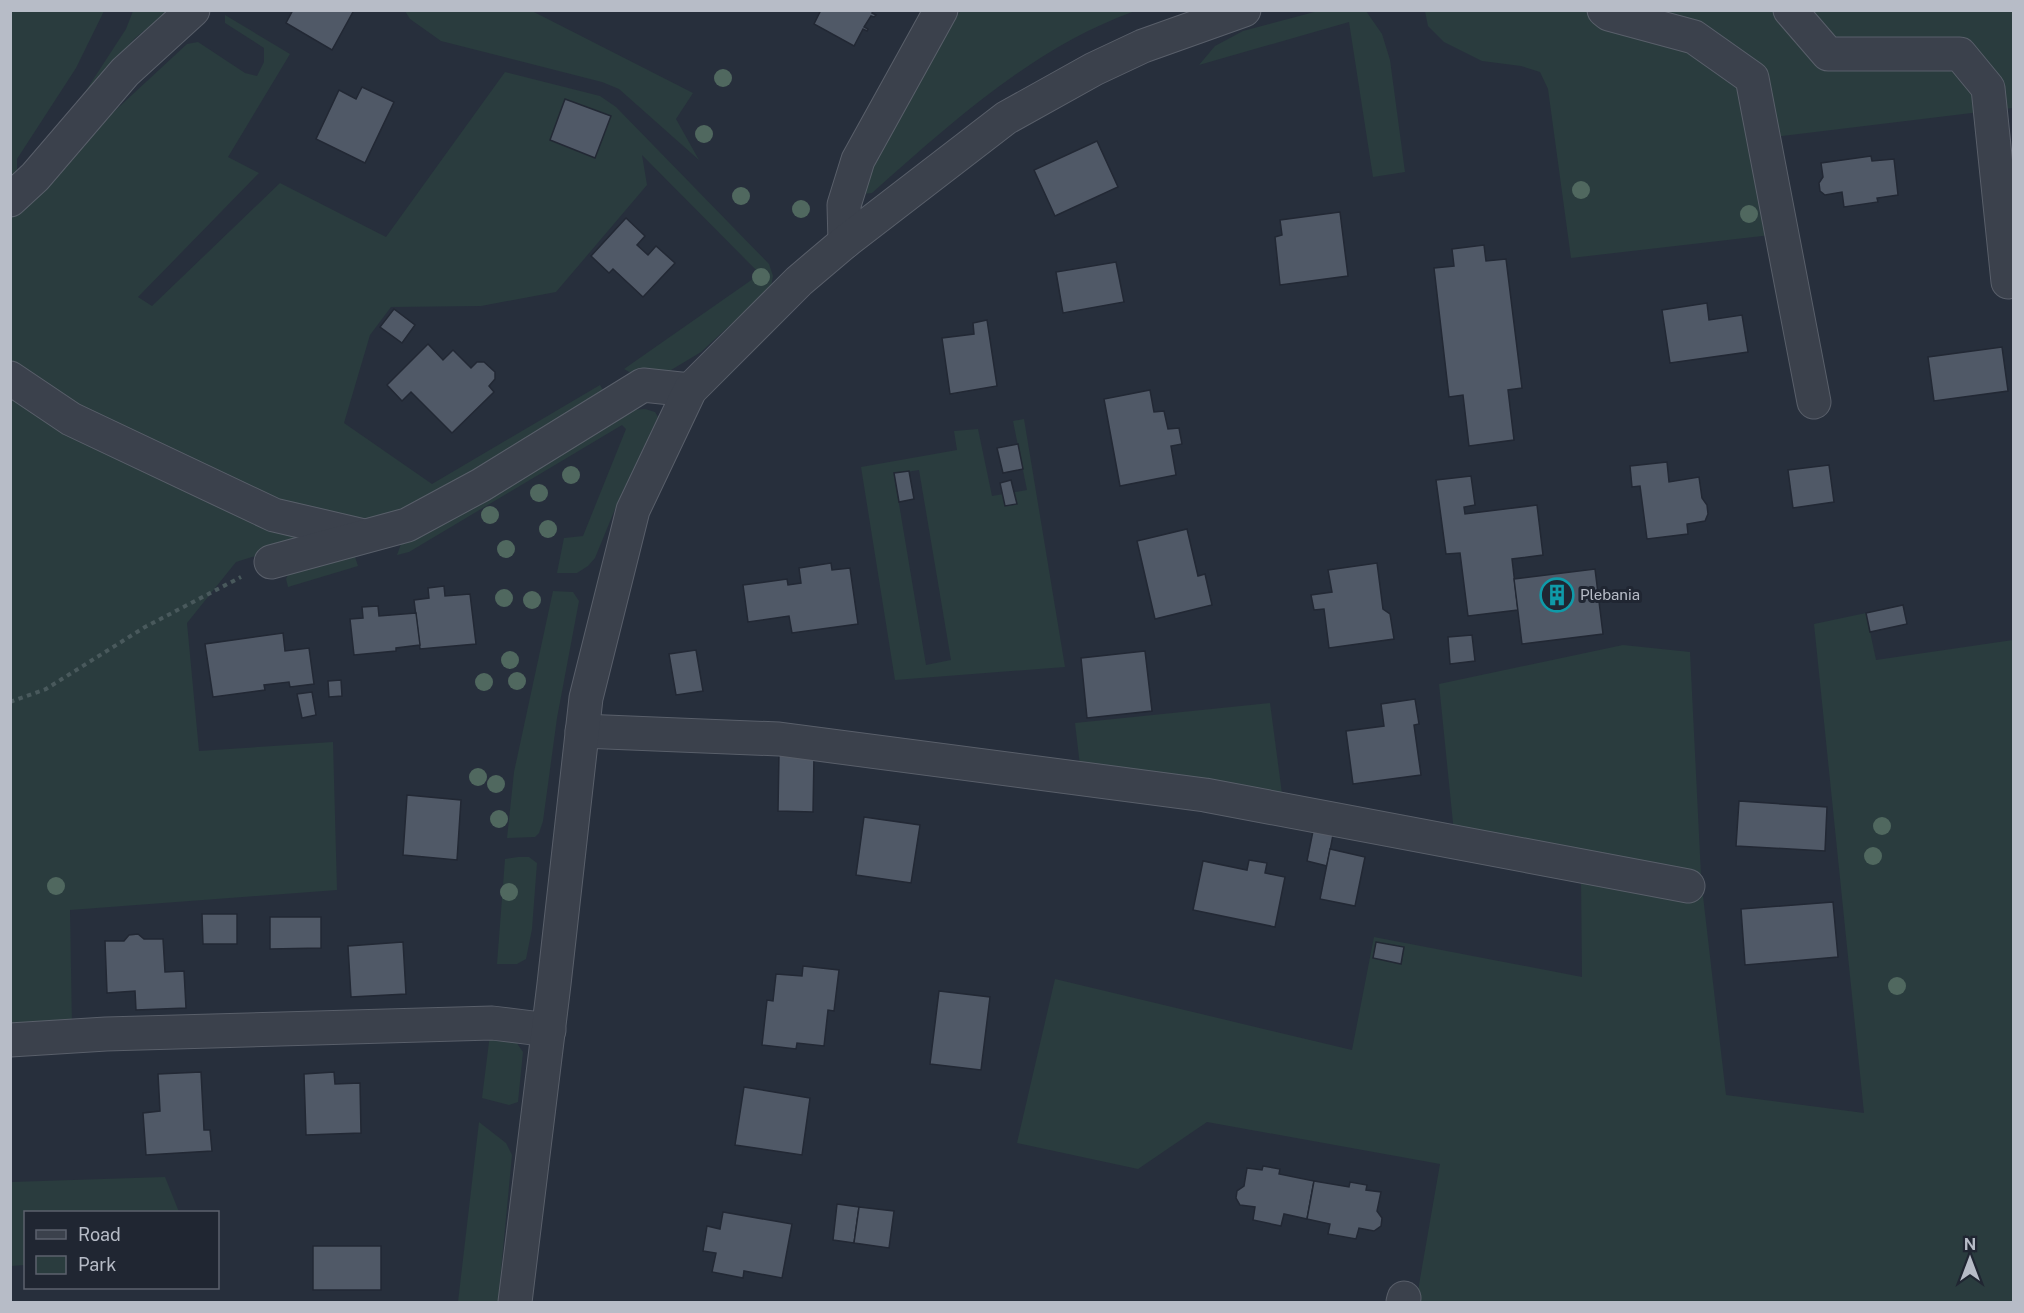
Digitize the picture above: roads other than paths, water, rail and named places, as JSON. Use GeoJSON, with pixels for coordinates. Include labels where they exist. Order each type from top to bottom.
{"type":"FeatureCollection","features":[{"type":"Feature","properties":{"kind":"street"},"geometry":{"type":"LineString","coordinates":[[10,200],[35,177],[125,72],[192,10]]}},
{"type":"Feature","properties":{"kind":"street"},"geometry":{"type":"LineString","coordinates":[[845,242],[844,205],[858,160],[941,10]]}},
{"type":"Feature","properties":{"kind":"street"},"geometry":{"type":"LineString","coordinates":[[515,1302],[549,1030],[586,698],[633,510],[690,390],[799,281],[845,242],[1006,118],[1094,69],[1143,46],[1244,10]]}},
{"type":"Feature","properties":{"kind":"street"},"geometry":{"type":"LineString","coordinates":[[1604,10],[1609,14],[1694,37],[1752,78],[1814,402]]}},
{"type":"Feature","properties":{"kind":"street"},"geometry":{"type":"LineString","coordinates":[[1790,10],[1828,54],[1960,54],[1988,88],[2008,282]]}},
{"type":"Feature","properties":{"kind":"street"},"geometry":{"type":"LineString","coordinates":[[10,378],[71,419],[274,515],[365,536]]}},
{"type":"Feature","properties":{"kind":"street"},"geometry":{"type":"LineString","coordinates":[[271,562],[407,525],[481,485],[643,385],[690,390]]}},
{"type":"Feature","properties":{"kind":"street"},"geometry":{"type":"LineString","coordinates":[[582,731],[779,739],[1205,795],[1688,886]]}},
{"type":"Feature","properties":{"kind":"street"},"geometry":{"type":"LineString","coordinates":[[10,1040],[106,1034],[492,1023],[549,1030]]}},
{"type":"Feature","properties":{"kind":"place","name":"Plebania"},"geometry":{"type":"Point","coordinates":[1557,595]}}]}
